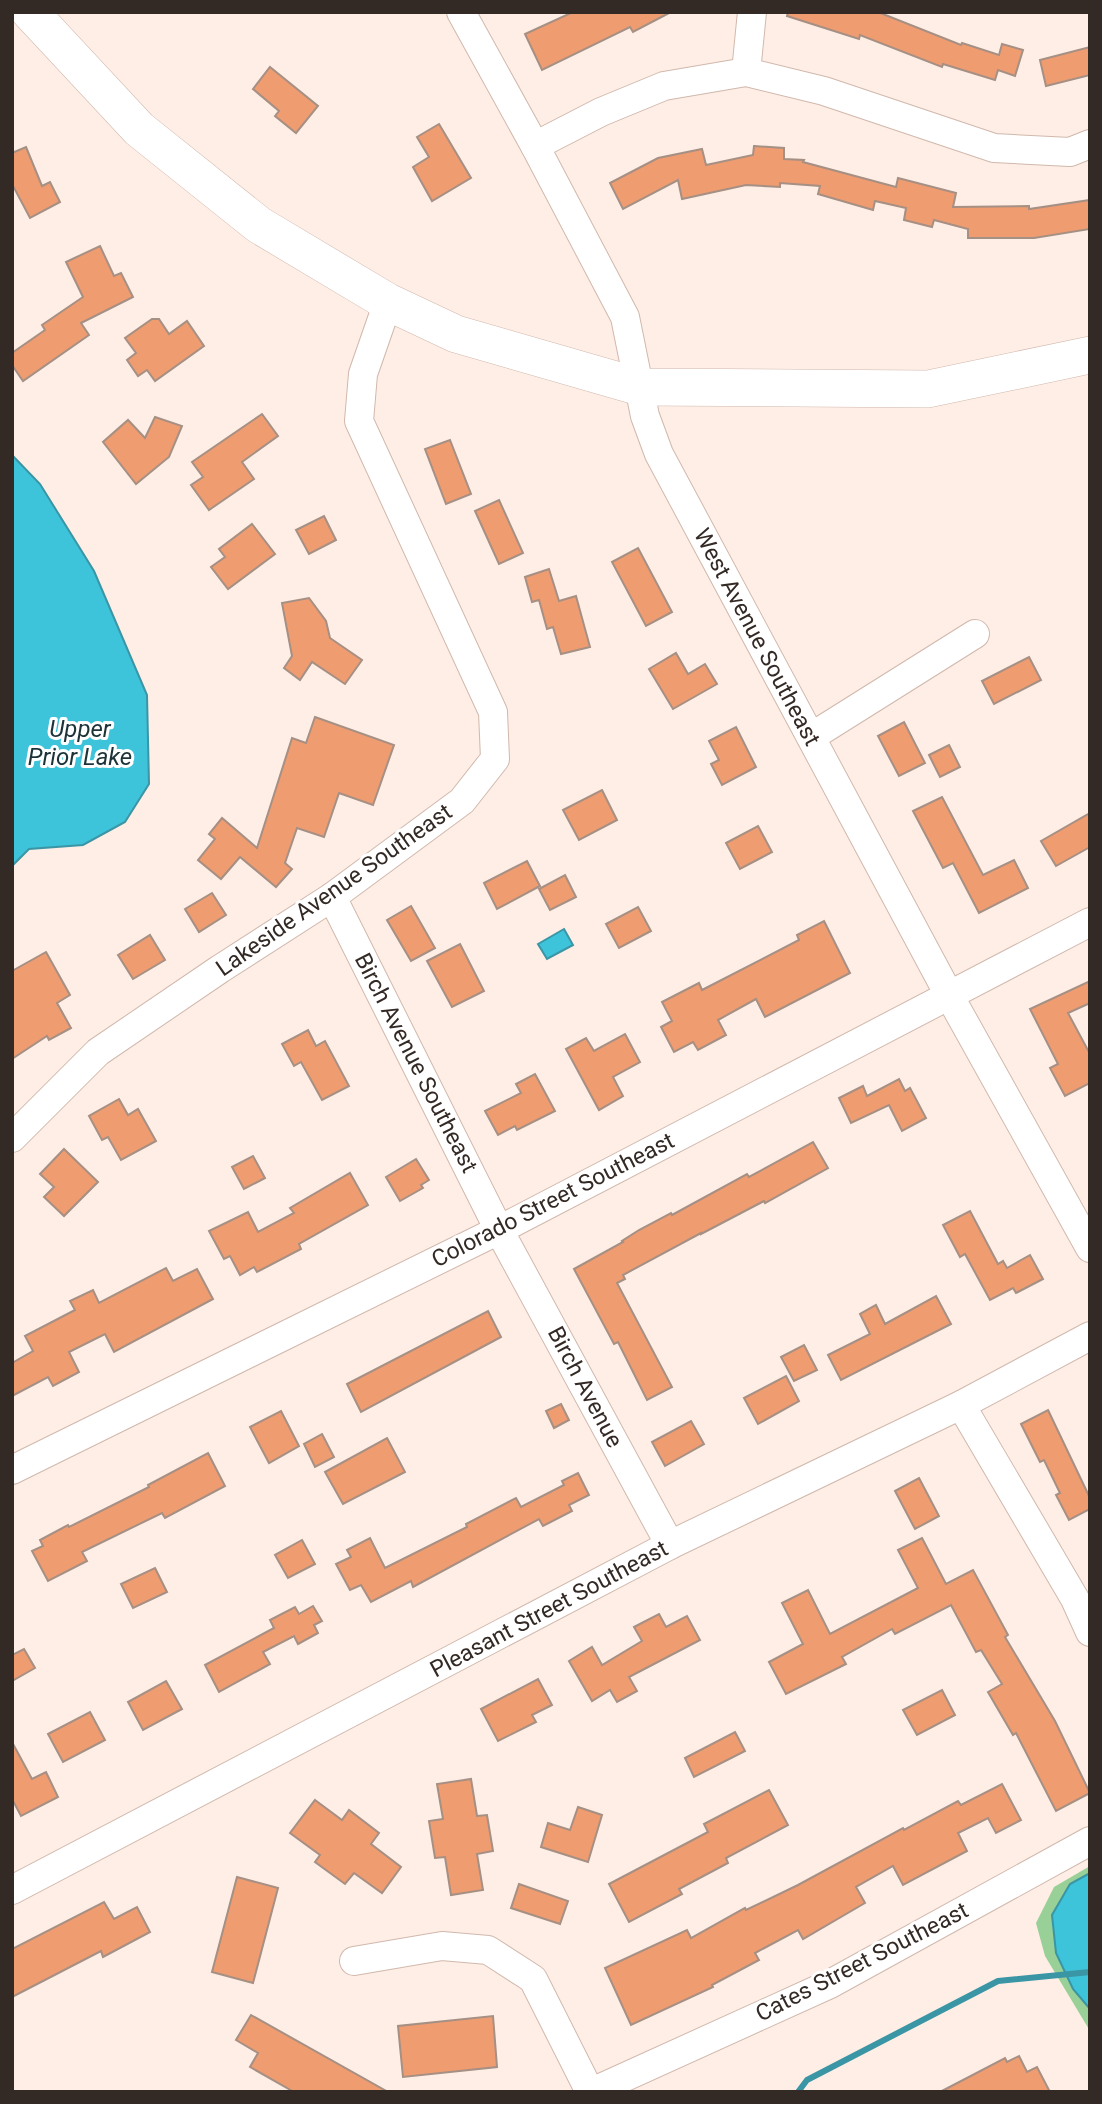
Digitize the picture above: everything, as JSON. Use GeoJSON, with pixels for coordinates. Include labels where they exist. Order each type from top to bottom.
{"type":"FeatureCollection","features":[{"type":"Feature","properties":{"kind":"main road"},"geometry":{"type":"LineString","coordinates":[[30,12],[139,130],[259,225],[388,302],[456,334],[640,387],[928,389],[1090,355]]}},
{"type":"Feature","properties":{"kind":"street","name":"West Avenue Southeast"},"geometry":{"type":"LineString","coordinates":[[460,12],[535,146],[625,317],[645,416],[659,454],[949,995],[1090,1248]]}},
{"type":"Feature","properties":{"kind":"street"},"geometry":{"type":"LineString","coordinates":[[746,72],[752,12]]}},
{"type":"Feature","properties":{"kind":"street"},"geometry":{"type":"LineString","coordinates":[[535,146],[601,112],[664,86],[746,72],[824,91],[994,148],[1070,152],[1090,144]]}},
{"type":"Feature","properties":{"kind":"street","name":"Lakeside Avenue Southeast"},"geometry":{"type":"LineString","coordinates":[[12,1138],[98,1052],[332,897],[462,802],[495,759],[493,712],[359,421],[363,374],[388,302]]}},
{"type":"Feature","properties":{"kind":"street"},"geometry":{"type":"LineString","coordinates":[[811,737],[975,634]]}},
{"type":"Feature","properties":{"kind":"street","name":"Birch Avenue Southeast"},"geometry":{"type":"LineString","coordinates":[[332,897],[499,1230]]}},
{"type":"Feature","properties":{"kind":"street","name":"Colorado Street Southeast"},"geometry":{"type":"LineString","coordinates":[[12,1470],[499,1230],[1090,922]]}},
{"type":"Feature","properties":{"kind":"street","name":"Birch Avenue"},"geometry":{"type":"LineString","coordinates":[[499,1230],[670,1545]]}},
{"type":"Feature","properties":{"kind":"street","name":"Pleasant Street Southeast"},"geometry":{"type":"LineString","coordinates":[[12,1890],[670,1545],[961,1405],[1090,1336]]}},
{"type":"Feature","properties":{"kind":"street"},"geometry":{"type":"LineString","coordinates":[[961,1405],[1074,1599],[1090,1632]]}},
{"type":"Feature","properties":{"kind":"street","name":"Cates Street Southeast"},"geometry":{"type":"LineString","coordinates":[[591,2092],[830,1984],[1090,1840]]}},
{"type":"Feature","properties":{"kind":"street"},"geometry":{"type":"LineString","coordinates":[[354,1961],[442,1946],[488,1950],[533,1979],[591,2092]]}},
{"type":"Feature","properties":{"kind":"green space"},"geometry":{"type":"Polygon","coordinates":[[[1090,1866],[1090,1873],[1070,1884],[1073,1989],[1090,2009],[1090,2031],[1045,1956],[1036,1923],[1054,1887],[1090,1866]]]}},
{"type":"Feature","properties":{"kind":"water","name":"Upper Prior Lake"},"geometry":{"type":"Polygon","coordinates":[[[12,455],[40,484],[94,571],[147,695],[149,784],[125,822],[83,845],[29,849],[12,866],[12,455]]]}},
{"type":"Feature","properties":{"kind":"water"},"geometry":{"type":"Polygon","coordinates":[[[564,929],[573,945],[547,959],[538,944],[564,929]]]}},
{"type":"Feature","properties":{"kind":"water"},"geometry":{"type":"Polygon","coordinates":[[[1090,1873],[1090,2009],[1073,1989],[1056,1953],[1052,1915],[1070,1884],[1090,1873]]]}},
{"type":"Feature","properties":{"kind":"building"},"geometry":{"type":"Polygon","coordinates":[[[573,12],[671,12],[633,32],[630,27],[542,70],[525,34],[573,12]]]}},
{"type":"Feature","properties":{"kind":"building"},"geometry":{"type":"Polygon","coordinates":[[[788,12],[878,12],[961,45],[962,43],[999,55],[1002,44],[1023,50],[1015,76],[998,70],[995,80],[943,64],[942,67],[860,35],[859,39],[787,16],[788,12]]]}},
{"type":"Feature","properties":{"kind":"building"},"geometry":{"type":"Polygon","coordinates":[[[1090,47],[1090,75],[1046,86],[1040,60],[1090,47]]]}},
{"type":"Feature","properties":{"kind":"building"},"geometry":{"type":"Polygon","coordinates":[[[270,67],[318,106],[296,133],[275,116],[279,111],[253,89],[270,67]]]}},
{"type":"Feature","properties":{"kind":"building"},"geometry":{"type":"Polygon","coordinates":[[[439,124],[471,178],[432,201],[413,167],[429,157],[417,137],[439,124]]]}},
{"type":"Feature","properties":{"kind":"building"},"geometry":{"type":"Polygon","coordinates":[[[754,146],[784,148],[784,159],[804,160],[803,162],[896,187],[898,178],[956,193],[953,207],[1029,206],[1029,209],[1090,200],[1090,229],[1034,238],[968,238],[968,229],[934,220],[932,227],[904,220],[906,208],[875,201],[873,210],[818,194],[820,186],[780,183],[780,187],[746,185],[682,199],[678,180],[623,209],[610,183],[658,158],[702,149],[706,165],[753,155],[754,146]]]}},
{"type":"Feature","properties":{"kind":"building"},"geometry":{"type":"Polygon","coordinates":[[[26,147],[42,186],[50,182],[60,202],[30,218],[12,184],[12,153],[26,147]]]}},
{"type":"Feature","properties":{"kind":"building"},"geometry":{"type":"Polygon","coordinates":[[[100,246],[114,276],[121,273],[133,297],[81,323],[89,335],[23,381],[12,365],[12,353],[45,330],[42,325],[83,297],[66,262],[100,246]]]}},
{"type":"Feature","properties":{"kind":"building"},"geometry":{"type":"Polygon","coordinates":[[[152,319],[159,319],[169,334],[187,321],[204,346],[155,381],[147,370],[138,376],[127,360],[136,353],[125,338],[152,319]]]}},
{"type":"Feature","properties":{"kind":"building"},"geometry":{"type":"Polygon","coordinates":[[[262,414],[278,436],[242,462],[254,479],[209,510],[191,485],[203,477],[192,462],[262,414]]]}},
{"type":"Feature","properties":{"kind":"building"},"geometry":{"type":"Polygon","coordinates":[[[155,417],[182,426],[169,457],[136,484],[103,442],[128,420],[145,438],[155,417]]]}},
{"type":"Feature","properties":{"kind":"building"},"geometry":{"type":"Polygon","coordinates":[[[450,440],[471,494],[446,504],[425,449],[450,440]]]}},
{"type":"Feature","properties":{"kind":"building"},"geometry":{"type":"Polygon","coordinates":[[[499,500],[523,553],[499,564],[475,511],[499,500]]]}},
{"type":"Feature","properties":{"kind":"building"},"geometry":{"type":"Polygon","coordinates":[[[324,516],[336,540],[309,554],[296,530],[324,516]]]}},
{"type":"Feature","properties":{"kind":"building"},"geometry":{"type":"Polygon","coordinates":[[[252,524],[275,554],[228,589],[211,567],[225,557],[219,549],[252,524]]]}},
{"type":"Feature","properties":{"kind":"building"},"geometry":{"type":"Polygon","coordinates":[[[638,548],[672,612],[646,626],[612,562],[638,548]]]}},
{"type":"Feature","properties":{"kind":"building"},"geometry":{"type":"Polygon","coordinates":[[[549,569],[559,601],[576,596],[590,647],[561,654],[553,627],[547,629],[539,600],[532,602],[525,577],[549,569]]]}},
{"type":"Feature","properties":{"kind":"building"},"geometry":{"type":"Polygon","coordinates":[[[309,598],[326,621],[330,638],[362,660],[345,684],[312,662],[300,680],[284,668],[292,656],[282,603],[309,598]]]}},
{"type":"Feature","properties":{"kind":"building"},"geometry":{"type":"Polygon","coordinates":[[[676,653],[688,674],[705,664],[717,684],[673,709],[649,669],[676,653]]]}},
{"type":"Feature","properties":{"kind":"building"},"geometry":{"type":"Polygon","coordinates":[[[1029,657],[1041,680],[994,704],[982,681],[1029,657]]]}},
{"type":"Feature","properties":{"kind":"building"},"geometry":{"type":"Polygon","coordinates":[[[315,717],[394,745],[373,805],[339,793],[324,837],[297,828],[285,863],[292,869],[276,887],[240,857],[221,879],[198,860],[215,839],[209,834],[222,818],[257,848],[292,738],[306,743],[315,717]]]}},
{"type":"Feature","properties":{"kind":"building"},"geometry":{"type":"Polygon","coordinates":[[[904,722],[925,763],[899,776],[878,736],[904,722]]]}},
{"type":"Feature","properties":{"kind":"building"},"geometry":{"type":"Polygon","coordinates":[[[736,727],[756,767],[722,785],[711,764],[719,760],[709,741],[736,727]]]}},
{"type":"Feature","properties":{"kind":"building"},"geometry":{"type":"Polygon","coordinates":[[[949,745],[960,767],[940,777],[929,755],[949,745]]]}},
{"type":"Feature","properties":{"kind":"building"},"geometry":{"type":"Polygon","coordinates":[[[602,790],[617,820],[579,840],[563,810],[602,790]]]}},
{"type":"Feature","properties":{"kind":"building"},"geometry":{"type":"Polygon","coordinates":[[[942,797],[983,875],[1014,860],[1028,888],[979,913],[953,863],[943,868],[913,811],[942,797]]]}},
{"type":"Feature","properties":{"kind":"building"},"geometry":{"type":"Polygon","coordinates":[[[1090,813],[1090,847],[1056,866],[1041,841],[1090,813]]]}},
{"type":"Feature","properties":{"kind":"building"},"geometry":{"type":"Polygon","coordinates":[[[758,826],[772,852],[740,869],[726,843],[758,826]]]}},
{"type":"Feature","properties":{"kind":"building"},"geometry":{"type":"Polygon","coordinates":[[[527,861],[540,886],[497,909],[484,883],[527,861]]]}},
{"type":"Feature","properties":{"kind":"building"},"geometry":{"type":"Polygon","coordinates":[[[565,875],[576,897],[550,910],[539,889],[565,875]]]}},
{"type":"Feature","properties":{"kind":"building"},"geometry":{"type":"Polygon","coordinates":[[[212,893],[226,915],[199,932],[185,909],[212,893]]]}},
{"type":"Feature","properties":{"kind":"building"},"geometry":{"type":"Polygon","coordinates":[[[411,906],[435,948],[411,961],[387,920],[411,906]]]}},
{"type":"Feature","properties":{"kind":"building"},"geometry":{"type":"Polygon","coordinates":[[[638,907],[651,931],[619,948],[606,924],[638,907]]]}},
{"type":"Feature","properties":{"kind":"building"},"geometry":{"type":"Polygon","coordinates":[[[824,921],[850,973],[765,1017],[756,999],[718,1020],[726,1035],[698,1050],[693,1042],[674,1052],[661,1027],[672,1021],[662,1002],[699,983],[702,990],[799,940],[797,935],[824,921]]]}},
{"type":"Feature","properties":{"kind":"building"},"geometry":{"type":"Polygon","coordinates":[[[150,935],[165,960],[133,979],[118,955],[150,935]]]}},
{"type":"Feature","properties":{"kind":"building"},"geometry":{"type":"Polygon","coordinates":[[[460,944],[484,991],[452,1007],[427,961],[460,944]]]}},
{"type":"Feature","properties":{"kind":"building"},"geometry":{"type":"Polygon","coordinates":[[[46,952],[70,995],[57,1003],[71,1028],[49,1040],[47,1036],[12,1059],[12,971],[46,952]]]}},
{"type":"Feature","properties":{"kind":"building"},"geometry":{"type":"Polygon","coordinates":[[[1090,981],[1090,1003],[1068,1013],[1090,1054],[1090,1083],[1065,1096],[1050,1068],[1058,1064],[1030,1009],[1090,981]]]}},
{"type":"Feature","properties":{"kind":"building"},"geometry":{"type":"Polygon","coordinates":[[[308,1030],[316,1046],[325,1041],[349,1086],[322,1100],[301,1062],[294,1066],[282,1044],[308,1030]]]}},
{"type":"Feature","properties":{"kind":"building"},"geometry":{"type":"Polygon","coordinates":[[[625,1034],[640,1062],[613,1077],[623,1096],[599,1110],[566,1049],[586,1038],[594,1051],[625,1034]]]}},
{"type":"Feature","properties":{"kind":"building"},"geometry":{"type":"Polygon","coordinates":[[[535,1074],[555,1111],[517,1130],[515,1126],[498,1135],[485,1111],[521,1093],[516,1084],[535,1074]]]}},
{"type":"Feature","properties":{"kind":"building"},"geometry":{"type":"Polygon","coordinates":[[[899,1079],[905,1091],[910,1088],[926,1118],[902,1131],[889,1105],[851,1123],[839,1098],[863,1086],[867,1096],[899,1079]]]}},
{"type":"Feature","properties":{"kind":"building"},"geometry":{"type":"Polygon","coordinates":[[[119,1099],[128,1115],[138,1109],[156,1141],[121,1160],[108,1137],[102,1140],[89,1116],[119,1099]]]}},
{"type":"Feature","properties":{"kind":"building"},"geometry":{"type":"Polygon","coordinates":[[[813,1142],[828,1168],[623,1275],[625,1279],[617,1283],[672,1387],[647,1400],[618,1342],[614,1344],[574,1269],[639,1230],[747,1174],[749,1177],[813,1142]]]}},
{"type":"Feature","properties":{"kind":"building"},"geometry":{"type":"Polygon","coordinates":[[[64,1149],[98,1182],[64,1216],[44,1197],[54,1187],[40,1174],[64,1149]]]}},
{"type":"Feature","properties":{"kind":"building"},"geometry":{"type":"Polygon","coordinates":[[[253,1156],[265,1178],[244,1189],[232,1167],[253,1156]]]}},
{"type":"Feature","properties":{"kind":"building"},"geometry":{"type":"Polygon","coordinates":[[[416,1159],[429,1180],[421,1185],[423,1188],[400,1201],[386,1177],[416,1159]]]}},
{"type":"Feature","properties":{"kind":"building"},"geometry":{"type":"Polygon","coordinates":[[[350,1173],[368,1205],[299,1244],[301,1249],[257,1272],[254,1267],[240,1275],[230,1256],[224,1259],[209,1231],[248,1212],[258,1232],[294,1213],[290,1208],[350,1173]]]}},
{"type":"Feature","properties":{"kind":"building"},"geometry":{"type":"Polygon","coordinates":[[[970,1211],[998,1264],[1003,1261],[1007,1268],[1030,1255],[1043,1279],[1016,1293],[1013,1288],[990,1300],[965,1254],[960,1257],[943,1225],[970,1211]]]}},
{"type":"Feature","properties":{"kind":"building"},"geometry":{"type":"Polygon","coordinates":[[[166,1268],[173,1281],[197,1269],[213,1299],[114,1352],[105,1334],[69,1352],[79,1372],[53,1386],[48,1377],[12,1396],[12,1363],[33,1351],[25,1336],[75,1310],[70,1301],[93,1290],[99,1303],[166,1268]]]}},
{"type":"Feature","properties":{"kind":"building"},"geometry":{"type":"Polygon","coordinates":[[[936,1296],[951,1324],[841,1380],[828,1355],[870,1334],[860,1314],[876,1305],[885,1324],[936,1296]]]}},
{"type":"Feature","properties":{"kind":"building"},"geometry":{"type":"Polygon","coordinates":[[[488,1311],[501,1337],[361,1412],[347,1384],[488,1311]]]}},
{"type":"Feature","properties":{"kind":"building"},"geometry":{"type":"Polygon","coordinates":[[[804,1345],[817,1370],[794,1381],[781,1357],[804,1345]]]}},
{"type":"Feature","properties":{"kind":"building"},"geometry":{"type":"Polygon","coordinates":[[[786,1376],[799,1401],[758,1424],[744,1398],[786,1376]]]}},
{"type":"Feature","properties":{"kind":"building"},"geometry":{"type":"Polygon","coordinates":[[[561,1404],[569,1420],[554,1428],[546,1411],[561,1404]]]}},
{"type":"Feature","properties":{"kind":"building"},"geometry":{"type":"Polygon","coordinates":[[[1048,1410],[1090,1498],[1090,1509],[1069,1520],[1056,1495],[1060,1493],[1044,1460],[1040,1462],[1021,1424],[1048,1410]]]}},
{"type":"Feature","properties":{"kind":"building"},"geometry":{"type":"Polygon","coordinates":[[[281,1411],[299,1446],[269,1463],[250,1427],[281,1411]]]}},
{"type":"Feature","properties":{"kind":"building"},"geometry":{"type":"Polygon","coordinates":[[[691,1421],[704,1444],[665,1466],[652,1442],[691,1421]]]}},
{"type":"Feature","properties":{"kind":"building"},"geometry":{"type":"Polygon","coordinates":[[[322,1434],[334,1457],[315,1467],[304,1444],[322,1434]]]}},
{"type":"Feature","properties":{"kind":"building"},"geometry":{"type":"Polygon","coordinates":[[[387,1438],[405,1472],[343,1504],[325,1472],[387,1438]]]}},
{"type":"Feature","properties":{"kind":"building"},"geometry":{"type":"Polygon","coordinates":[[[208,1453],[225,1486],[165,1518],[162,1513],[82,1552],[87,1561],[48,1581],[32,1551],[43,1546],[40,1540],[149,1487],[148,1485],[208,1453]]]}},
{"type":"Feature","properties":{"kind":"building"},"geometry":{"type":"Polygon","coordinates":[[[578,1473],[589,1495],[569,1505],[572,1511],[543,1526],[539,1519],[413,1587],[411,1581],[371,1602],[361,1585],[350,1590],[336,1564],[351,1557],[347,1550],[370,1538],[385,1568],[467,1527],[466,1524],[516,1498],[521,1507],[564,1485],[562,1481],[578,1473]]]}},
{"type":"Feature","properties":{"kind":"building"},"geometry":{"type":"Polygon","coordinates":[[[919,1478],[939,1516],[915,1529],[895,1491],[919,1478]]]}},
{"type":"Feature","properties":{"kind":"building"},"geometry":{"type":"Polygon","coordinates":[[[922,1538],[946,1584],[973,1570],[1008,1635],[1005,1637],[1055,1721],[1090,1793],[1056,1811],[1016,1733],[1013,1735],[988,1692],[1002,1684],[981,1650],[976,1652],[951,1605],[895,1634],[892,1629],[842,1657],[846,1664],[786,1694],[769,1662],[803,1644],[782,1603],[808,1590],[830,1634],[918,1588],[898,1550],[922,1538]]]}},
{"type":"Feature","properties":{"kind":"building"},"geometry":{"type":"Polygon","coordinates":[[[302,1540],[315,1564],[288,1578],[275,1555],[302,1540]]]}},
{"type":"Feature","properties":{"kind":"building"},"geometry":{"type":"Polygon","coordinates":[[[155,1568],[167,1592],[133,1608],[121,1584],[155,1568]]]}},
{"type":"Feature","properties":{"kind":"building"},"geometry":{"type":"Polygon","coordinates":[[[313,1606],[322,1621],[314,1625],[318,1633],[298,1644],[294,1636],[263,1652],[270,1664],[219,1692],[205,1665],[274,1628],[270,1620],[295,1607],[299,1614],[313,1606]]]}},
{"type":"Feature","properties":{"kind":"building"},"geometry":{"type":"Polygon","coordinates":[[[659,1614],[666,1627],[687,1616],[700,1640],[629,1677],[637,1691],[617,1702],[610,1690],[592,1701],[569,1661],[592,1647],[602,1665],[642,1641],[634,1627],[659,1614]]]}},
{"type":"Feature","properties":{"kind":"building"},"geometry":{"type":"Polygon","coordinates":[[[24,1649],[35,1668],[12,1681],[12,1655],[24,1649]]]}},
{"type":"Feature","properties":{"kind":"building"},"geometry":{"type":"Polygon","coordinates":[[[538,1679],[552,1705],[532,1715],[536,1722],[498,1741],[481,1709],[538,1679]]]}},
{"type":"Feature","properties":{"kind":"building"},"geometry":{"type":"Polygon","coordinates":[[[166,1681],[182,1709],[143,1730],[128,1702],[166,1681]]]}},
{"type":"Feature","properties":{"kind":"building"},"geometry":{"type":"Polygon","coordinates":[[[942,1690],[955,1715],[917,1735],[903,1710],[942,1690]]]}},
{"type":"Feature","properties":{"kind":"building"},"geometry":{"type":"Polygon","coordinates":[[[90,1712],[105,1740],[63,1762],[48,1734],[90,1712]]]}},
{"type":"Feature","properties":{"kind":"building"},"geometry":{"type":"Polygon","coordinates":[[[735,1732],[745,1751],[694,1777],[685,1758],[735,1732]]]}},
{"type":"Feature","properties":{"kind":"building"},"geometry":{"type":"Polygon","coordinates":[[[12,1742],[32,1779],[46,1772],[58,1797],[21,1816],[12,1799],[12,1742]]]}},
{"type":"Feature","properties":{"kind":"building"},"geometry":{"type":"Polygon","coordinates":[[[471,1779],[477,1816],[487,1815],[493,1851],[477,1854],[483,1890],[451,1895],[445,1857],[435,1858],[429,1821],[443,1819],[437,1784],[471,1779]]]}},
{"type":"Feature","properties":{"kind":"building"},"geometry":{"type":"Polygon","coordinates":[[[1002,1784],[1021,1820],[996,1833],[988,1818],[958,1833],[967,1851],[903,1885],[893,1866],[856,1887],[865,1903],[803,1939],[798,1930],[755,1953],[759,1960],[712,1985],[713,1987],[631,2025],[605,1968],[687,1930],[691,1938],[745,1908],[746,1910],[798,1885],[903,1828],[904,1830],[958,1801],[961,1805],[1002,1784]]]}},
{"type":"Feature","properties":{"kind":"building"},"geometry":{"type":"Polygon","coordinates":[[[769,1790],[788,1825],[726,1858],[728,1863],[679,1889],[682,1894],[629,1922],[609,1884],[708,1832],[704,1824],[769,1790]]]}},
{"type":"Feature","properties":{"kind":"building"},"geometry":{"type":"Polygon","coordinates":[[[315,1800],[342,1820],[349,1810],[379,1833],[371,1844],[401,1867],[382,1893],[354,1873],[345,1884],[315,1862],[320,1855],[290,1833],[315,1800]]]}},
{"type":"Feature","properties":{"kind":"building"},"geometry":{"type":"Polygon","coordinates":[[[578,1807],[602,1815],[588,1862],[541,1847],[548,1823],[570,1830],[578,1807]]]}},
{"type":"Feature","properties":{"kind":"building"},"geometry":{"type":"Polygon","coordinates":[[[237,1877],[278,1888],[253,1983],[212,1972],[237,1877]]]}},
{"type":"Feature","properties":{"kind":"building"},"geometry":{"type":"Polygon","coordinates":[[[519,1884],[568,1901],[560,1924],[511,1908],[519,1884]]]}},
{"type":"Feature","properties":{"kind":"building"},"geometry":{"type":"Polygon","coordinates":[[[104,1902],[114,1919],[137,1907],[150,1932],[103,1957],[101,1951],[12,1997],[12,1949],[104,1902]]]}},
{"type":"Feature","properties":{"kind":"building"},"geometry":{"type":"Polygon","coordinates":[[[251,2015],[388,2092],[294,2092],[250,2067],[258,2053],[236,2040],[251,2015]]]}},
{"type":"Feature","properties":{"kind":"building"},"geometry":{"type":"Polygon","coordinates":[[[493,2016],[497,2067],[403,2077],[398,2026],[493,2016]]]}},
{"type":"Feature","properties":{"kind":"building"},"geometry":{"type":"Polygon","coordinates":[[[1019,2056],[1027,2072],[1037,2067],[1050,2092],[940,2092],[1005,2058],[1007,2062],[1019,2056]]]}},
{"type":"Feature","properties":{"kind":"waterway"},"geometry":{"type":"LineString","coordinates":[[798,2092],[807,2080],[998,1981],[1090,1972]]}}]}
